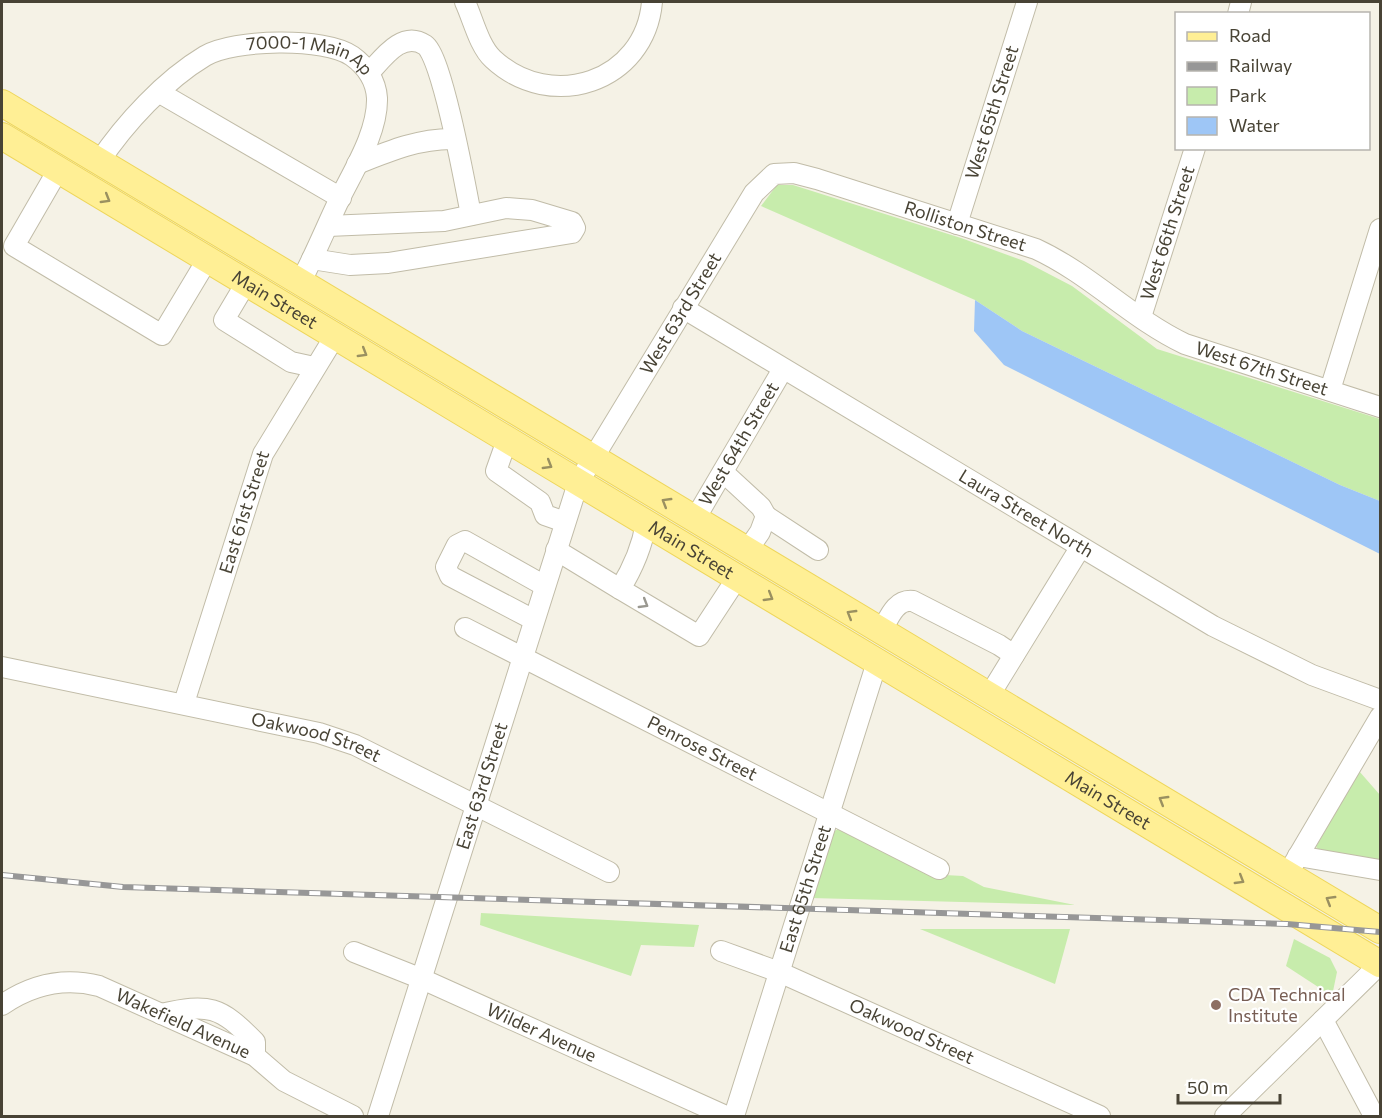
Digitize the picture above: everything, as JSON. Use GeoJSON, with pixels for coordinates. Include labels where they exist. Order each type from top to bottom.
{"type":"FeatureCollection","features":[{"type":"Feature","properties":{"kind":"main road","name":"Main Street"},"geometry":{"type":"LineString","coordinates":[[2,104],[1205,825],[1293,865],[1380,930]]}},
{"type":"Feature","properties":{"kind":"main road"},"geometry":{"type":"LineString","coordinates":[[2,124],[10,126],[69,160],[164,201]]}},
{"type":"Feature","properties":{"kind":"main road","name":"Main Street"},"geometry":{"type":"LineString","coordinates":[[2,136],[1380,964]]}},
{"type":"Feature","properties":{"kind":"main road"},"geometry":{"type":"LineString","coordinates":[[877,662],[897,660],[973,704],[1058,738]]}},
{"type":"Feature","properties":{"kind":"street"},"geometry":{"type":"LineString","coordinates":[[465,2],[493,60],[517,76],[535,84],[553,88],[596,81],[621,64],[643,37],[652,2]]}},
{"type":"Feature","properties":{"kind":"street","name":"West 65th Street"},"geometry":{"type":"LineString","coordinates":[[957,224],[1027,2]]}},
{"type":"Feature","properties":{"kind":"street"},"geometry":{"type":"LineString","coordinates":[[369,73],[393,46],[416,41],[427,46],[437,66],[471,215]]}},
{"type":"Feature","properties":{"kind":"street","name":"7000-1 Main Ap"},"geometry":{"type":"LineString","coordinates":[[99,162],[123,130],[160,93],[204,56],[218,50],[259,44],[313,45],[351,55],[369,73],[375,87],[376,112],[357,164],[300,283]]}},
{"type":"Feature","properties":{"kind":"street"},"geometry":{"type":"LineString","coordinates":[[160,93],[341,198]]}},
{"type":"Feature","properties":{"kind":"street"},"geometry":{"type":"LineString","coordinates":[[357,164],[413,143],[438,138],[455,139]]}},
{"type":"Feature","properties":{"kind":"street","name":"West 66th Street"},"geometry":{"type":"LineString","coordinates":[[1141,317],[1194,150]]}},
{"type":"Feature","properties":{"kind":"street"},"geometry":{"type":"LineString","coordinates":[[58,170],[14,246],[162,335],[207,260]]}},
{"type":"Feature","properties":{"kind":"street","name":"Rolliston Street"},"geometry":{"type":"LineString","coordinates":[[774,174],[794,173],[806,176],[1036,249],[1061,261],[1141,317]]}},
{"type":"Feature","properties":{"kind":"street","name":"West 63rd Street"},"geometry":{"type":"LineString","coordinates":[[592,458],[754,193],[774,174]]}},
{"type":"Feature","properties":{"kind":"street"},"geometry":{"type":"LineString","coordinates":[[312,259],[350,265],[388,263],[572,233],[575,228],[572,222],[532,210],[506,208],[444,221],[328,226]]}},
{"type":"Feature","properties":{"kind":"street","name":"West 67th Street"},"geometry":{"type":"LineString","coordinates":[[1141,317],[1163,334],[1185,344],[1330,390],[1380,229]]}},
{"type":"Feature","properties":{"kind":"street"},"geometry":{"type":"LineString","coordinates":[[246,283],[224,320],[291,362],[314,367]]}},
{"type":"Feature","properties":{"kind":"street","name":"Laura Street North"},"geometry":{"type":"LineString","coordinates":[[682,308],[1222,631],[1312,675],[1380,700]]}},
{"type":"Feature","properties":{"kind":"street","name":"East 61st Street"},"geometry":{"type":"LineString","coordinates":[[184,703],[263,454],[335,336]]}},
{"type":"Feature","properties":{"kind":"street","name":"West 64th Street"},"geometry":{"type":"LineString","coordinates":[[695,519],[783,369]]}},
{"type":"Feature","properties":{"kind":"street"},"geometry":{"type":"LineString","coordinates":[[1330,390],[1380,407]]}},
{"type":"Feature","properties":{"kind":"street"},"geometry":{"type":"LineString","coordinates":[[507,440],[496,471],[540,502],[545,515],[565,522]]}},
{"type":"Feature","properties":{"kind":"street","name":"East 63rd Street"},"geometry":{"type":"LineString","coordinates":[[378,1116],[565,522],[578,483],[592,458]]}},
{"type":"Feature","properties":{"kind":"street"},"geometry":{"type":"LineString","coordinates":[[723,472],[761,507],[766,516],[818,550]]}},
{"type":"Feature","properties":{"kind":"street"},"geometry":{"type":"LineString","coordinates":[[747,551],[765,524],[766,516]]}},
{"type":"Feature","properties":{"kind":"street"},"geometry":{"type":"LineString","coordinates":[[620,589],[643,543],[646,523]]}},
{"type":"Feature","properties":{"kind":"street"},"geometry":{"type":"LineString","coordinates":[[534,620],[450,576],[446,567],[457,545],[465,541],[545,586]]}},
{"type":"Feature","properties":{"kind":"street"},"geometry":{"type":"LineString","coordinates":[[988,696],[1080,548]]}},
{"type":"Feature","properties":{"kind":"street"},"geometry":{"type":"LineString","coordinates":[[556,550],[699,636],[736,578]]}},
{"type":"Feature","properties":{"kind":"street"},"geometry":{"type":"LineString","coordinates":[[881,632],[898,604],[906,600],[913,601],[1014,655]]}},
{"type":"Feature","properties":{"kind":"street","name":"Penrose Street"},"geometry":{"type":"LineString","coordinates":[[465,628],[939,869]]}},
{"type":"Feature","properties":{"kind":"street","name":"East 65th Street"},"geometry":{"type":"LineString","coordinates":[[734,1116],[877,662]]}},
{"type":"Feature","properties":{"kind":"street","name":"Oakwood Street"},"geometry":{"type":"LineString","coordinates":[[2,667],[320,733],[355,745],[609,872]]}},
{"type":"Feature","properties":{"kind":"street"},"geometry":{"type":"LineString","coordinates":[[1380,717],[1293,865],[1380,870]]}},
{"type":"Feature","properties":{"kind":"street"},"geometry":{"type":"LineString","coordinates":[[1190,850],[1205,825]]}},
{"type":"Feature","properties":{"kind":"street","name":"Oakwood Street"},"geometry":{"type":"LineString","coordinates":[[722,951],[779,972],[1100,1116]]}},
{"type":"Feature","properties":{"kind":"street","name":"Wilder Avenue"},"geometry":{"type":"LineString","coordinates":[[354,952],[422,979],[726,1116]]}},
{"type":"Feature","properties":{"kind":"street"},"geometry":{"type":"LineString","coordinates":[[1225,1116],[1380,964]]}},
{"type":"Feature","properties":{"kind":"street","name":"Wakefield Avenue"},"geometry":{"type":"LineString","coordinates":[[2,1005],[36,987],[74,981],[99,986],[255,1056],[284,1081],[352,1116]]}},
{"type":"Feature","properties":{"kind":"street"},"geometry":{"type":"LineString","coordinates":[[1323,1020],[1374,1116]]}},
{"type":"Feature","properties":{"kind":"green space"},"geometry":{"type":"Polygon","coordinates":[[[777,185],[793,185],[961,238],[1024,261],[1072,286],[1157,349],[1380,419],[1380,501],[1340,485],[1022,331],[975,300],[761,206],[777,185]]]}},
{"type":"Feature","properties":{"kind":"green space"},"geometry":{"type":"Polygon","coordinates":[[[1359,771],[1380,795],[1380,867],[1325,856],[1316,847],[1359,771]]]}},
{"type":"Feature","properties":{"kind":"green space"},"geometry":{"type":"Polygon","coordinates":[[[841,827],[945,875],[963,876],[984,887],[1075,905],[811,898],[830,834],[841,827]]]}},
{"type":"Feature","properties":{"kind":"green space"},"geometry":{"type":"Polygon","coordinates":[[[481,913],[699,925],[694,947],[641,945],[631,976],[480,925],[481,913]]]}},
{"type":"Feature","properties":{"kind":"green space"},"geometry":{"type":"Polygon","coordinates":[[[920,929],[1070,929],[1055,984],[920,929]]]}},
{"type":"Feature","properties":{"kind":"green space"},"geometry":{"type":"Polygon","coordinates":[[[1294,939],[1330,958],[1337,972],[1332,996],[1286,966],[1294,939]]]}},
{"type":"Feature","properties":{"kind":"water"},"geometry":{"type":"Polygon","coordinates":[[[975,300],[1022,331],[1340,485],[1380,501],[1380,554],[1004,365],[974,331],[975,300]]]}},
{"type":"Feature","properties":{"kind":"railway"},"geometry":{"type":"LineString","coordinates":[[2,875],[123,887],[1287,924],[1380,932]]}},
{"type":"Feature","properties":{"kind":"place","name":"CDA Technical Institute"},"geometry":{"type":"Point","coordinates":[1216,1005]}}]}
